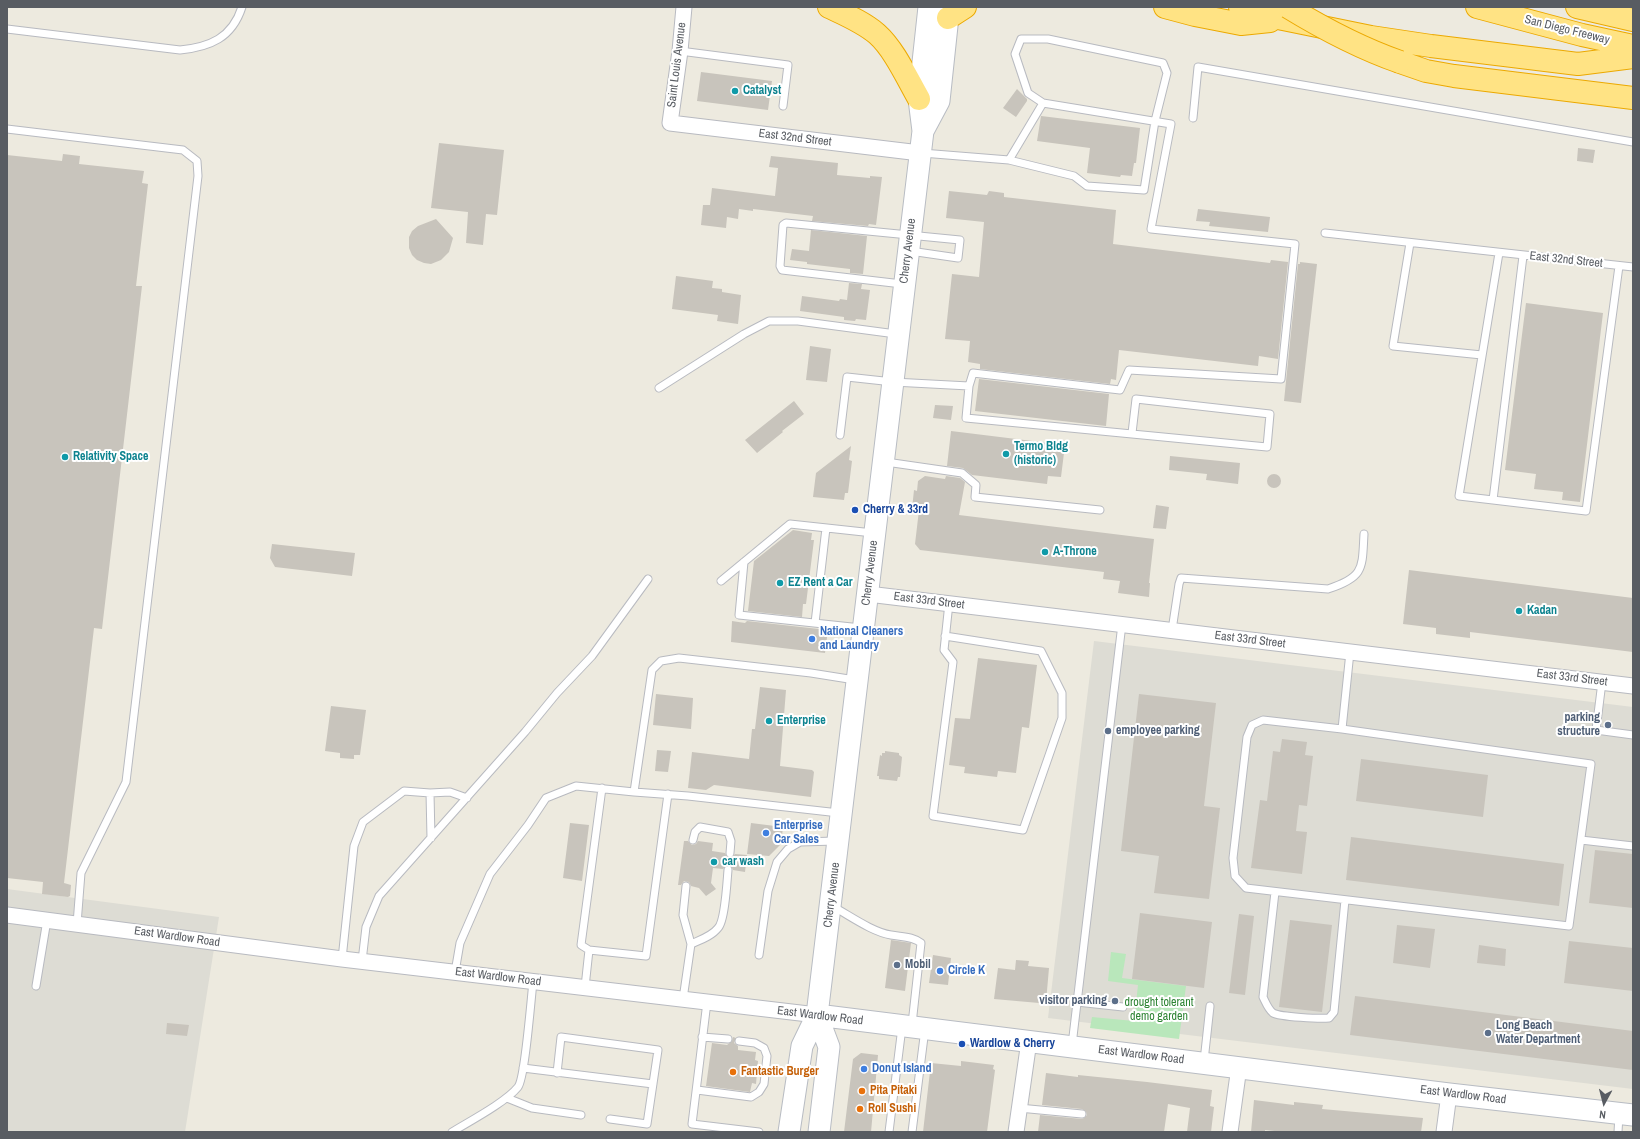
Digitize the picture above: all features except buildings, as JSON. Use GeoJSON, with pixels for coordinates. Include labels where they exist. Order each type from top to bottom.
{"type":"FeatureCollection","features":[{"type":"Feature","properties":{"kind":"highway"},"geometry":{"type":"LineString","coordinates":[[829,7],[855,19],[878,35],[886,44],[919,99]]}},
{"type":"Feature","properties":{"kind":"highway"},"geometry":{"type":"LineString","coordinates":[[1165,7],[1195,16],[1241,24],[1286,13],[1370,52],[1426,71],[1454,76],[1633,98]]}},
{"type":"Feature","properties":{"kind":"highway"},"geometry":{"type":"LineString","coordinates":[[1240,7],[1254,12],[1286,13],[1371,36],[1431,46],[1578,64],[1633,57]]}},
{"type":"Feature","properties":{"kind":"highway","name":"San Diego Freeway"},"geometry":{"type":"LineString","coordinates":[[1477,7],[1582,35],[1633,46]]}},
{"type":"Feature","properties":{"kind":"highway"},"geometry":{"type":"LineString","coordinates":[[1577,7],[1633,20]]}},
{"type":"Feature","properties":{"kind":"highway"},"geometry":{"type":"LineString","coordinates":[[1582,35],[1620,27],[1633,30]]}},
{"type":"Feature","properties":{"kind":"main road","name":"Cherry Avenue"},"geometry":{"type":"LineString","coordinates":[[789,1132],[802,1046],[817,1015],[923,131],[919,99],[929,7]]}},
{"type":"Feature","properties":{"kind":"main road","name":"Cherry Avenue"},"geometry":{"type":"LineString","coordinates":[[923,131],[939,101],[954,11]]}},
{"type":"Feature","properties":{"kind":"main road","name":"Cherry Avenue"},"geometry":{"type":"LineString","coordinates":[[817,1015],[829,1047],[819,1132]]}},
{"type":"Feature","properties":{"kind":"main road","name":"East Wardlow Road"},"geometry":{"type":"LineString","coordinates":[[817,1015],[1449,1094],[1623,1120]]}},
{"type":"Feature","properties":{"kind":"street","name":"Saint Louis Avenue"},"geometry":{"type":"LineString","coordinates":[[670,123],[680,51],[684,7]]}},
{"type":"Feature","properties":{"kind":"street","name":"East 32nd Street"},"geometry":{"type":"LineString","coordinates":[[670,123],[920,153]]}},
{"type":"Feature","properties":{"kind":"street","name":"East 33rd Street"},"geometry":{"type":"LineString","coordinates":[[868,594],[1633,686]]}},
{"type":"Feature","properties":{"kind":"street","name":"East Wardlow Road"},"geometry":{"type":"LineString","coordinates":[[7,915],[362,962],[817,1015]]}},
{"type":"Feature","properties":{"kind":"street"},"geometry":{"type":"LineString","coordinates":[[1016,1132],[1029,1041]]}},
{"type":"Feature","properties":{"kind":"street"},"geometry":{"type":"LineString","coordinates":[[1230,1132],[1239,1067]]}},
{"type":"Feature","properties":{"kind":"street"},"geometry":{"type":"LineString","coordinates":[[1444,1132],[1449,1094]]}},
{"type":"Feature","properties":{"kind":"lane"},"geometry":{"type":"LineString","coordinates":[[7,29],[180,50],[207,46],[222,38],[232,27],[242,7]]}},
{"type":"Feature","properties":{"kind":"lane"},"geometry":{"type":"LineString","coordinates":[[920,153],[1009,160],[1074,176],[1087,186],[1144,190],[1155,121],[1166,73],[1163,63],[1048,39],[1021,39],[1015,54],[1028,93],[1043,103],[1155,121],[1171,124],[1151,229],[1295,244],[1281,379],[1129,370],[1120,390],[973,373],[969,386],[966,418],[1267,447],[1270,414],[1136,399],[1132,433]]}},
{"type":"Feature","properties":{"kind":"lane"},"geometry":{"type":"LineString","coordinates":[[680,51],[788,65],[783,106]]}},
{"type":"Feature","properties":{"kind":"lane"},"geometry":{"type":"LineString","coordinates":[[1192,118],[1198,67],[1633,142]]}},
{"type":"Feature","properties":{"kind":"lane"},"geometry":{"type":"LineString","coordinates":[[1009,160],[1043,103]]}},
{"type":"Feature","properties":{"kind":"lane"},"geometry":{"type":"LineString","coordinates":[[7,129],[183,150],[197,161],[197,192],[126,782],[81,873],[77,924]]}},
{"type":"Feature","properties":{"kind":"lane"},"geometry":{"type":"LineString","coordinates":[[904,285],[782,270],[780,266],[783,225],[786,223],[909,242],[958,258],[960,240],[909,242]]}},
{"type":"Feature","properties":{"kind":"lane","name":"East 32nd Street"},"geometry":{"type":"LineString","coordinates":[[1325,233],[1633,267]]}},
{"type":"Feature","properties":{"kind":"lane"},"geometry":{"type":"LineString","coordinates":[[1410,243],[1393,346],[1482,355]]}},
{"type":"Feature","properties":{"kind":"lane"},"geometry":{"type":"LineString","coordinates":[[1499,253],[1459,496],[1586,511],[1619,266]]}},
{"type":"Feature","properties":{"kind":"lane"},"geometry":{"type":"LineString","coordinates":[[1493,500],[1523,256]]}},
{"type":"Feature","properties":{"kind":"lane"},"geometry":{"type":"LineString","coordinates":[[659,388],[744,334],[769,321],[798,321],[898,335]]}},
{"type":"Feature","properties":{"kind":"lane"},"geometry":{"type":"LineString","coordinates":[[840,435],[847,377],[893,382],[969,386]]}},
{"type":"Feature","properties":{"kind":"lane"},"geometry":{"type":"LineString","coordinates":[[883,462],[962,473],[976,485],[975,497],[1100,510]]}},
{"type":"Feature","properties":{"kind":"lane"},"geometry":{"type":"LineString","coordinates":[[721,580],[790,524],[875,533]]}},
{"type":"Feature","properties":{"kind":"lane"},"geometry":{"type":"LineString","coordinates":[[815,623],[826,528]]}},
{"type":"Feature","properties":{"kind":"lane"},"geometry":{"type":"LineString","coordinates":[[1172,630],[1178,584],[1181,578],[1328,589],[1344,584],[1356,575],[1363,565],[1364,534]]}},
{"type":"Feature","properties":{"kind":"lane"},"geometry":{"type":"LineString","coordinates":[[744,562],[739,615],[864,628]]}},
{"type":"Feature","properties":{"kind":"lane"},"geometry":{"type":"LineString","coordinates":[[362,962],[366,927],[379,896],[525,732],[557,693],[592,656],[648,579]]}},
{"type":"Feature","properties":{"kind":"lane"},"geometry":{"type":"LineString","coordinates":[[945,636],[1042,651],[1062,693],[1062,718],[1023,830],[933,816],[953,662],[944,650],[945,636],[949,603]]}},
{"type":"Feature","properties":{"kind":"lane"},"geometry":{"type":"LineString","coordinates":[[1072,1047],[1122,624]]}},
{"type":"Feature","properties":{"kind":"lane"},"geometry":{"type":"LineString","coordinates":[[1342,729],[1350,652]]}},
{"type":"Feature","properties":{"kind":"lane"},"geometry":{"type":"LineString","coordinates":[[634,792],[652,670],[661,661],[679,658],[857,681]]}},
{"type":"Feature","properties":{"kind":"lane"},"geometry":{"type":"LineString","coordinates":[[1602,682],[1596,730],[1633,735]]}},
{"type":"Feature","properties":{"kind":"lane"},"geometry":{"type":"LineString","coordinates":[[1263,720],[1342,729],[1591,764],[1569,926],[1246,888],[1235,876],[1233,858],[1248,737],[1252,725],[1263,720]]}},
{"type":"Feature","properties":{"kind":"lane"},"geometry":{"type":"LineString","coordinates":[[456,972],[460,943],[490,874],[528,825],[546,798],[576,786],[688,796],[841,814]]}},
{"type":"Feature","properties":{"kind":"lane"},"geometry":{"type":"LineString","coordinates":[[602,788],[581,945],[589,950],[646,956],[668,794]]}},
{"type":"Feature","properties":{"kind":"lane"},"geometry":{"type":"LineString","coordinates":[[342,959],[354,846],[363,822],[404,791],[430,793],[450,792],[467,798]]}},
{"type":"Feature","properties":{"kind":"lane"},"geometry":{"type":"LineString","coordinates":[[430,793],[431,838]]}},
{"type":"Feature","properties":{"kind":"lane"},"geometry":{"type":"LineString","coordinates":[[693,840],[695,832],[700,828],[728,832],[731,841],[730,853]]}},
{"type":"Feature","properties":{"kind":"lane"},"geometry":{"type":"LineString","coordinates":[[1581,840],[1633,846]]}},
{"type":"Feature","properties":{"kind":"lane"},"geometry":{"type":"LineString","coordinates":[[760,955],[768,892],[777,862],[788,849],[800,842],[838,841]]}},
{"type":"Feature","properties":{"kind":"lane"},"geometry":{"type":"LineString","coordinates":[[691,944],[706,937],[719,928],[722,920],[728,870]]}},
{"type":"Feature","properties":{"kind":"lane"},"geometry":{"type":"LineString","coordinates":[[683,1000],[691,944],[683,915],[686,886]]}},
{"type":"Feature","properties":{"kind":"lane"},"geometry":{"type":"LineString","coordinates":[[1275,892],[1263,997],[1268,1008],[1275,1014],[1283,1015],[1321,1019],[1330,1018],[1334,1012],[1345,900]]}},
{"type":"Feature","properties":{"kind":"lane"},"geometry":{"type":"LineString","coordinates":[[830,904],[879,931],[889,935],[917,939],[921,943],[913,1027],[912,1132]]}},
{"type":"Feature","properties":{"kind":"lane"},"geometry":{"type":"LineString","coordinates":[[36,986],[47,920]]}},
{"type":"Feature","properties":{"kind":"lane"},"geometry":{"type":"LineString","coordinates":[[585,987],[589,950]]}},
{"type":"Feature","properties":{"kind":"lane"},"geometry":{"type":"LineString","coordinates":[[452,1132],[507,1098],[519,1086],[523,1068],[533,982]]}},
{"type":"Feature","properties":{"kind":"lane"},"geometry":{"type":"LineString","coordinates":[[707,1002],[692,1124],[759,1132]]}},
{"type":"Feature","properties":{"kind":"lane"},"geometry":{"type":"LineString","coordinates":[[1077,1002],[1123,1007]]}},
{"type":"Feature","properties":{"kind":"lane"},"geometry":{"type":"LineString","coordinates":[[1204,1063],[1210,1006]]}},
{"type":"Feature","properties":{"kind":"lane"},"geometry":{"type":"LineString","coordinates":[[889,1132],[913,1027]]}},
{"type":"Feature","properties":{"kind":"lane"},"geometry":{"type":"LineString","coordinates":[[702,1036],[728,1039]]}},
{"type":"Feature","properties":{"kind":"lane"},"geometry":{"type":"LineString","coordinates":[[557,1073],[561,1038],[658,1050],[647,1124],[610,1119]]}},
{"type":"Feature","properties":{"kind":"lane"},"geometry":{"type":"LineString","coordinates":[[697,1090],[751,1097],[759,1092],[764,1084],[767,1056],[764,1048],[755,1043],[739,1041]]}},
{"type":"Feature","properties":{"kind":"lane"},"geometry":{"type":"LineString","coordinates":[[523,1068],[653,1084]]}},
{"type":"Feature","properties":{"kind":"lane"},"geometry":{"type":"LineString","coordinates":[[507,1098],[532,1108],[581,1115]]}},
{"type":"Feature","properties":{"kind":"lane"},"geometry":{"type":"LineString","coordinates":[[1019,1108],[1082,1114]]}},
{"type":"Feature","properties":{"kind":"shaded area"},"geometry":{"type":"Polygon","coordinates":[[[1094,641],[1633,707],[1633,1089],[1048,1018],[1094,641]]]}},
{"type":"Feature","properties":{"kind":"shaded area"},"geometry":{"type":"Polygon","coordinates":[[[7,889],[219,917],[185,1132],[7,1132],[7,889]]]}},
{"type":"Feature","properties":{"kind":"green space","name":"drought tolerant demo garden"},"geometry":{"type":"Polygon","coordinates":[[[1111,952],[1126,954],[1122,978],[1186,986],[1179,1039],[1090,1028],[1092,1017],[1134,1021],[1138,985],[1108,981],[1111,952]]]}},
{"type":"Feature","properties":{"kind":"place","name":"Catalyst"},"geometry":{"type":"Point","coordinates":[735,91]}},
{"type":"Feature","properties":{"kind":"place","name":"Termo Bldg (historic)"},"geometry":{"type":"Point","coordinates":[1006,454]}},
{"type":"Feature","properties":{"kind":"place","name":"Relativity Space"},"geometry":{"type":"Point","coordinates":[65,457]}},
{"type":"Feature","properties":{"kind":"place","name":"Cherry & 33rd"},"geometry":{"type":"Point","coordinates":[855,510]}},
{"type":"Feature","properties":{"kind":"place","name":"A-Throne"},"geometry":{"type":"Point","coordinates":[1045,552]}},
{"type":"Feature","properties":{"kind":"place","name":"EZ Rent a Car"},"geometry":{"type":"Point","coordinates":[780,583]}},
{"type":"Feature","properties":{"kind":"place","name":"Kadan"},"geometry":{"type":"Point","coordinates":[1519,611]}},
{"type":"Feature","properties":{"kind":"place","name":"National Cleaners and Laundry"},"geometry":{"type":"Point","coordinates":[812,639]}},
{"type":"Feature","properties":{"kind":"place","name":"Enterprise"},"geometry":{"type":"Point","coordinates":[769,721]}},
{"type":"Feature","properties":{"kind":"place","name":"parking structure"},"geometry":{"type":"Point","coordinates":[1608,725]}},
{"type":"Feature","properties":{"kind":"place","name":"employee parking"},"geometry":{"type":"Point","coordinates":[1108,731]}},
{"type":"Feature","properties":{"kind":"place","name":"Enterprise Car Sales"},"geometry":{"type":"Point","coordinates":[766,833]}},
{"type":"Feature","properties":{"kind":"place","name":"car wash"},"geometry":{"type":"Point","coordinates":[714,862]}},
{"type":"Feature","properties":{"kind":"place","name":"Mobil"},"geometry":{"type":"Point","coordinates":[897,965]}},
{"type":"Feature","properties":{"kind":"place","name":"Circle K"},"geometry":{"type":"Point","coordinates":[940,971]}},
{"type":"Feature","properties":{"kind":"place","name":"visitor parking"},"geometry":{"type":"Point","coordinates":[1115,1001]}},
{"type":"Feature","properties":{"kind":"place","name":"Long Beach Water Department"},"geometry":{"type":"Point","coordinates":[1488,1033]}},
{"type":"Feature","properties":{"kind":"place","name":"Wardlow & Cherry"},"geometry":{"type":"Point","coordinates":[962,1044]}},
{"type":"Feature","properties":{"kind":"place","name":"Donut Island"},"geometry":{"type":"Point","coordinates":[864,1069]}},
{"type":"Feature","properties":{"kind":"place","name":"Fantastic Burger"},"geometry":{"type":"Point","coordinates":[733,1072]}},
{"type":"Feature","properties":{"kind":"place","name":"Pita Pitaki"},"geometry":{"type":"Point","coordinates":[862,1091]}},
{"type":"Feature","properties":{"kind":"place","name":"Roll Sushi"},"geometry":{"type":"Point","coordinates":[860,1109]}}]}
